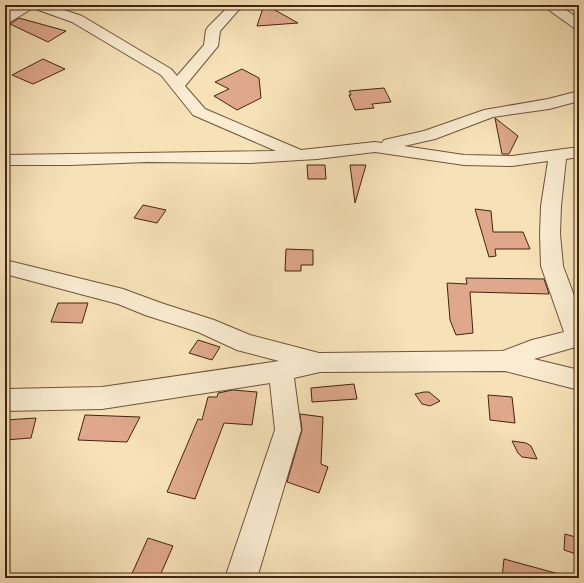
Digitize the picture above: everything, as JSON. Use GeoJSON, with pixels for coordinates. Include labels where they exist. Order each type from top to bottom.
{"type":"FeatureCollection","features":[{"type":"Feature","properties":{"kind":"street"},"geometry":{"type":"LineString","coordinates":[[5,19],[28,5]]}},
{"type":"Feature","properties":{"kind":"street"},"geometry":{"type":"LineString","coordinates":[[37,5],[77,19],[166,72],[199,112],[299,155]]}},
{"type":"Feature","properties":{"kind":"street"},"geometry":{"type":"LineString","coordinates":[[178,86],[211,46],[213,30],[237,5]]}},
{"type":"Feature","properties":{"kind":"street"},"geometry":{"type":"LineString","coordinates":[[548,5],[579,25]]}},
{"type":"Feature","properties":{"kind":"street"},"geometry":{"type":"LineString","coordinates":[[5,160],[70,160],[147,157],[250,158],[299,155],[375,147],[429,136],[490,113],[549,104],[579,96]]}},
{"type":"Feature","properties":{"kind":"street"},"geometry":{"type":"LineString","coordinates":[[375,147],[464,160],[512,161],[579,152]]}},
{"type":"Feature","properties":{"kind":"street"},"geometry":{"type":"LineString","coordinates":[[504,361],[532,349],[579,337],[552,266],[550,234],[551,206],[558,154]]}},
{"type":"Feature","properties":{"kind":"street"},"geometry":{"type":"LineString","coordinates":[[5,267],[123,297],[153,309],[206,326],[245,343],[320,362]]}},
{"type":"Feature","properties":{"kind":"street"},"geometry":{"type":"LineString","coordinates":[[5,400],[102,398],[281,371],[320,362],[504,361],[579,380]]}},
{"type":"Feature","properties":{"kind":"street"},"geometry":{"type":"LineString","coordinates":[[241,578],[288,430],[281,371]]}},
{"type":"Feature","properties":{"kind":"building"},"geometry":{"type":"Polygon","coordinates":[[[264,5],[266,5],[298,23],[257,26],[264,5]]]}},
{"type":"Feature","properties":{"kind":"building"},"geometry":{"type":"Polygon","coordinates":[[[19,18],[66,31],[48,42],[10,24],[19,18]]]}},
{"type":"Feature","properties":{"kind":"building"},"geometry":{"type":"Polygon","coordinates":[[[43,59],[65,69],[33,84],[12,75],[43,59]]]}},
{"type":"Feature","properties":{"kind":"building"},"geometry":{"type":"Polygon","coordinates":[[[242,69],[259,78],[261,98],[237,110],[214,96],[229,89],[215,82],[242,69]]]}},
{"type":"Feature","properties":{"kind":"building"},"geometry":{"type":"Polygon","coordinates":[[[384,88],[391,102],[372,104],[374,108],[355,110],[349,95],[351,95],[349,91],[384,88]]]}},
{"type":"Feature","properties":{"kind":"building"},"geometry":{"type":"Polygon","coordinates":[[[495,118],[518,136],[509,154],[502,154],[495,118]]]}},
{"type":"Feature","properties":{"kind":"building"},"geometry":{"type":"Polygon","coordinates":[[[307,165],[325,165],[326,179],[308,179],[307,165]]]}},
{"type":"Feature","properties":{"kind":"building"},"geometry":{"type":"Polygon","coordinates":[[[350,165],[366,165],[355,203],[350,165]]]}},
{"type":"Feature","properties":{"kind":"building"},"geometry":{"type":"Polygon","coordinates":[[[143,205],[166,210],[157,223],[134,218],[143,205]]]}},
{"type":"Feature","properties":{"kind":"building"},"geometry":{"type":"Polygon","coordinates":[[[475,209],[491,211],[493,232],[523,232],[530,249],[495,249],[496,256],[489,257],[475,209]]]}},
{"type":"Feature","properties":{"kind":"building"},"geometry":{"type":"Polygon","coordinates":[[[286,249],[313,250],[313,265],[301,265],[301,271],[285,271],[286,249]]]}},
{"type":"Feature","properties":{"kind":"building"},"geometry":{"type":"Polygon","coordinates":[[[466,278],[544,279],[549,294],[470,292],[473,333],[456,335],[450,320],[447,283],[467,284],[466,278]]]}},
{"type":"Feature","properties":{"kind":"building"},"geometry":{"type":"Polygon","coordinates":[[[58,303],[88,303],[82,323],[51,322],[58,303]]]}},
{"type":"Feature","properties":{"kind":"building"},"geometry":{"type":"Polygon","coordinates":[[[198,340],[220,347],[212,360],[189,353],[198,340]]]}},
{"type":"Feature","properties":{"kind":"building"},"geometry":{"type":"Polygon","coordinates":[[[354,384],[357,399],[312,402],[311,388],[354,384]]]}},
{"type":"Feature","properties":{"kind":"building"},"geometry":{"type":"Polygon","coordinates":[[[233,390],[257,392],[252,425],[224,423],[195,499],[167,492],[198,419],[202,420],[208,397],[217,397],[218,393],[233,390]]]}},
{"type":"Feature","properties":{"kind":"building"},"geometry":{"type":"Polygon","coordinates":[[[429,392],[440,401],[430,406],[422,404],[415,394],[429,392]]]}},
{"type":"Feature","properties":{"kind":"building"},"geometry":{"type":"Polygon","coordinates":[[[488,395],[512,397],[515,423],[490,420],[488,395]]]}},
{"type":"Feature","properties":{"kind":"building"},"geometry":{"type":"Polygon","coordinates":[[[300,414],[323,417],[321,464],[328,467],[319,493],[287,482],[302,430],[300,414]]]}},
{"type":"Feature","properties":{"kind":"building"},"geometry":{"type":"Polygon","coordinates":[[[85,415],[140,417],[127,442],[78,440],[85,415]]]}},
{"type":"Feature","properties":{"kind":"building"},"geometry":{"type":"Polygon","coordinates":[[[36,418],[31,438],[5,440],[5,420],[36,418]]]}},
{"type":"Feature","properties":{"kind":"building"},"geometry":{"type":"Polygon","coordinates":[[[512,441],[526,443],[531,446],[537,459],[522,457],[518,453],[512,441]]]}},
{"type":"Feature","properties":{"kind":"building"},"geometry":{"type":"Polygon","coordinates":[[[565,534],[579,538],[579,555],[564,550],[565,534]]]}},
{"type":"Feature","properties":{"kind":"building"},"geometry":{"type":"Polygon","coordinates":[[[148,538],[173,546],[159,578],[130,578],[148,538]]]}},
{"type":"Feature","properties":{"kind":"building"},"geometry":{"type":"Polygon","coordinates":[[[504,559],[559,574],[558,578],[502,578],[504,559]]]}}]}
